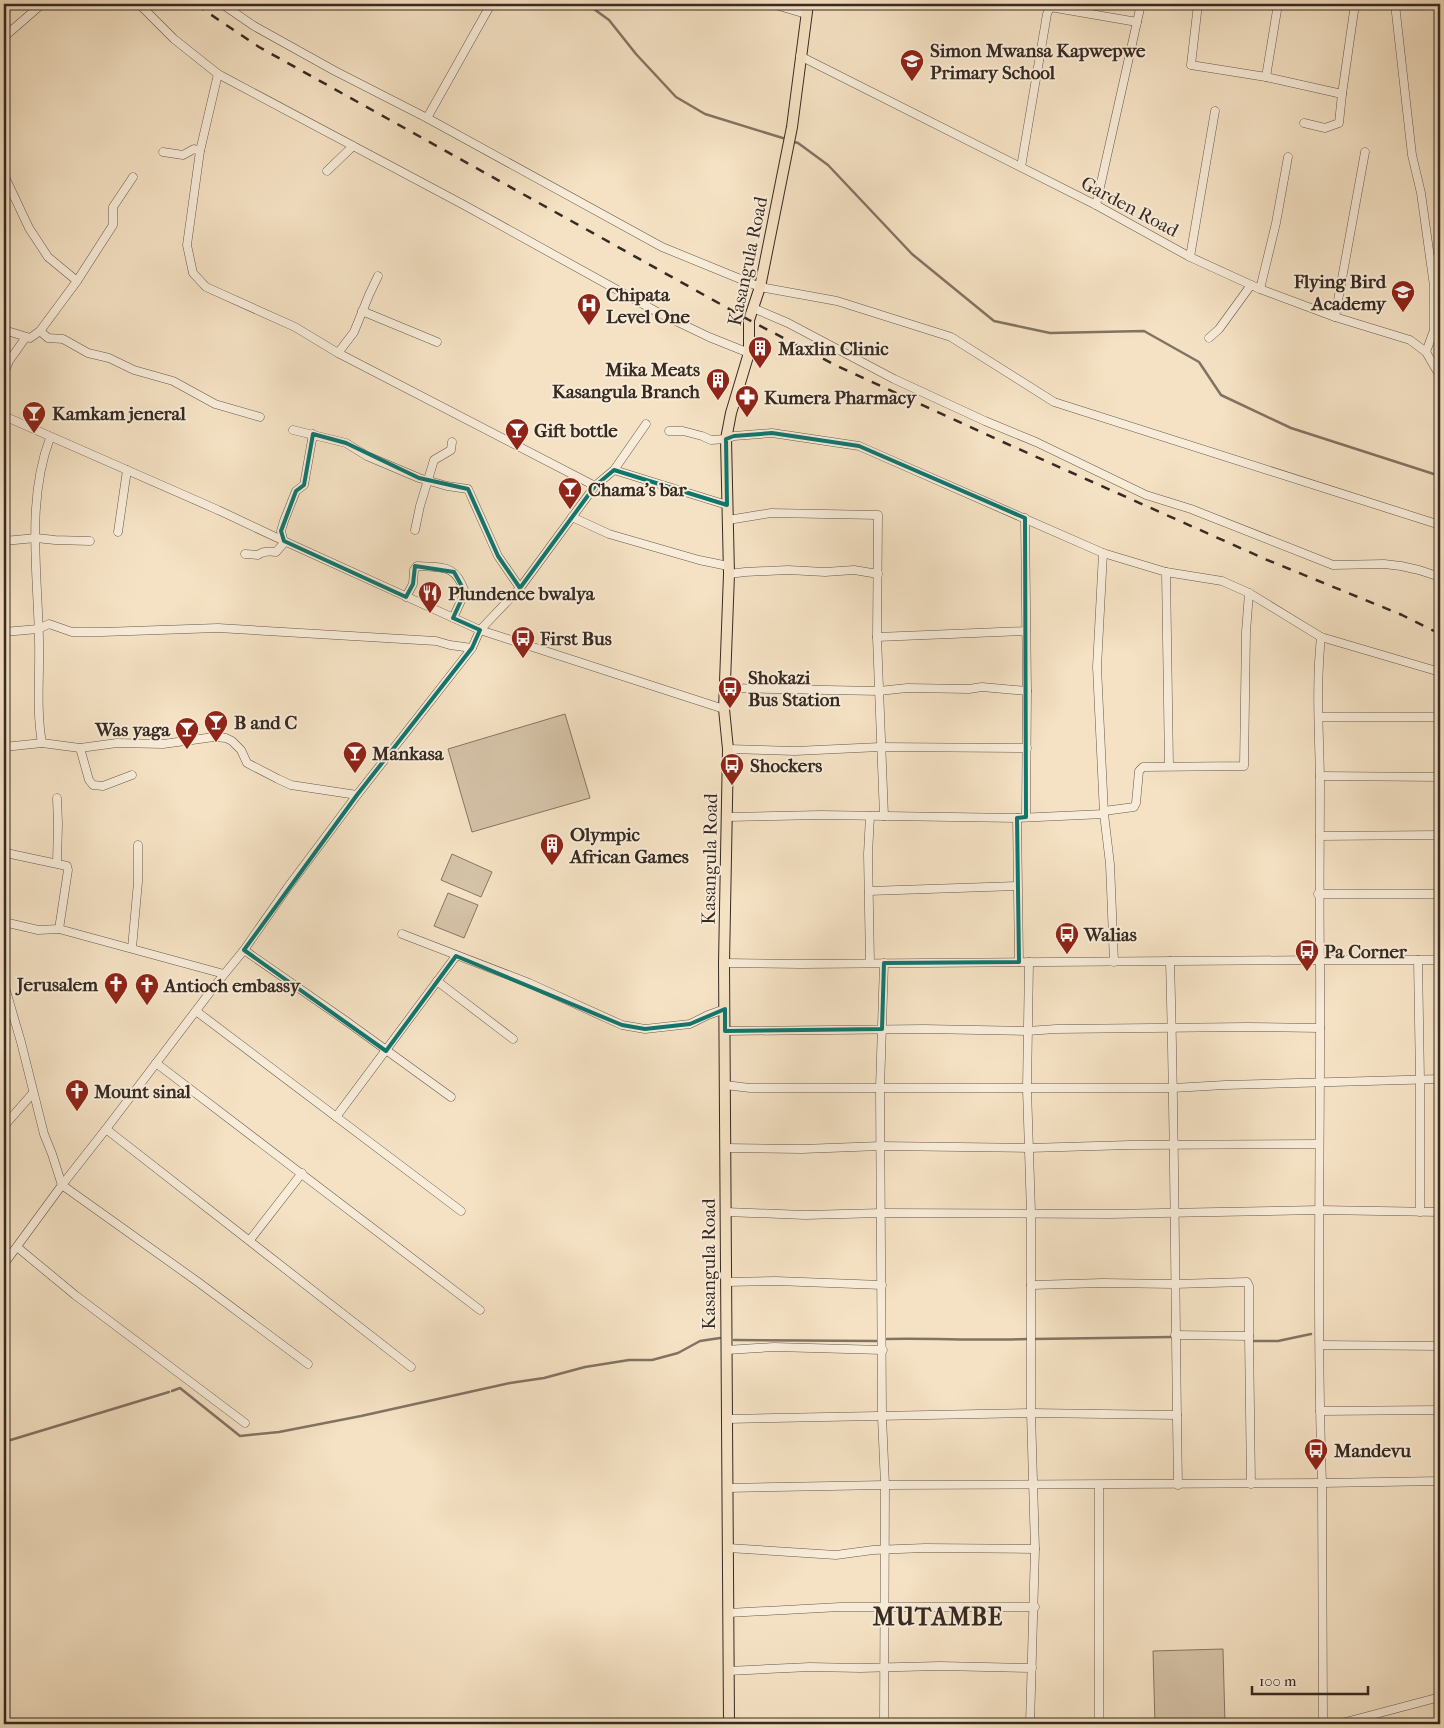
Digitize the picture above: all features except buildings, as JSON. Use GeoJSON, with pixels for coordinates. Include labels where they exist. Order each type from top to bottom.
{"type":"FeatureCollection","features":[{"type":"Feature","properties":{"kind":"main road","name":"Kasangula Road"},"geometry":{"type":"LineString","coordinates":[[729,1724],[724,1031],[728,749],[724,709],[729,570],[726,439],[731,413],[749,353],[749,320],[760,287],[792,127],[807,9]]}},
{"type":"Feature","properties":{"kind":"street"},"geometry":{"type":"LineString","coordinates":[[4,38],[42,4]]}},
{"type":"Feature","properties":{"kind":"street"},"geometry":{"type":"LineString","coordinates":[[139,4],[174,39],[218,74],[481,214],[659,313],[709,337],[749,353]]}},
{"type":"Feature","properties":{"kind":"street"},"geometry":{"type":"LineString","coordinates":[[222,4],[254,26],[335,71],[427,118],[662,247],[760,287],[837,301],[951,338],[1054,402],[1440,525]]}},
{"type":"Feature","properties":{"kind":"street"},"geometry":{"type":"LineString","coordinates":[[427,118],[491,4]]}},
{"type":"Feature","properties":{"kind":"street"},"geometry":{"type":"LineString","coordinates":[[772,4],[807,9]]}},
{"type":"Feature","properties":{"kind":"street"},"geometry":{"type":"LineString","coordinates":[[1096,205],[1141,4]]}},
{"type":"Feature","properties":{"kind":"street"},"geometry":{"type":"LineString","coordinates":[[1198,4],[1191,65],[1266,77],[1342,94]]}},
{"type":"Feature","properties":{"kind":"street"},"geometry":{"type":"LineString","coordinates":[[1266,77],[1278,4]]}},
{"type":"Feature","properties":{"kind":"street"},"geometry":{"type":"LineString","coordinates":[[1304,123],[1325,128],[1339,123],[1355,4]]}},
{"type":"Feature","properties":{"kind":"street"},"geometry":{"type":"LineString","coordinates":[[1395,4],[1412,155],[1421,193],[1434,286],[1434,330],[1426,352]]}},
{"type":"Feature","properties":{"kind":"street"},"geometry":{"type":"LineString","coordinates":[[1020,167],[1050,7],[1074,7],[1137,22]]}},
{"type":"Feature","properties":{"kind":"street","name":"Garden Road"},"geometry":{"type":"LineString","coordinates":[[800,56],[1096,205],[1190,257],[1260,290],[1335,317],[1410,340],[1426,352],[1440,376]]}},
{"type":"Feature","properties":{"kind":"street"},"geometry":{"type":"LineString","coordinates":[[218,74],[200,151],[187,245],[193,273],[206,287],[295,327],[338,353],[595,486]]}},
{"type":"Feature","properties":{"kind":"street"},"geometry":{"type":"LineString","coordinates":[[1190,257],[1215,111]]}},
{"type":"Feature","properties":{"kind":"street"},"geometry":{"type":"LineString","coordinates":[[327,171],[353,146]]}},
{"type":"Feature","properties":{"kind":"street"},"geometry":{"type":"LineString","coordinates":[[163,152],[183,155],[194,149],[200,151]]}},
{"type":"Feature","properties":{"kind":"street"},"geometry":{"type":"LineString","coordinates":[[1335,317],[1365,152]]}},
{"type":"Feature","properties":{"kind":"street"},"geometry":{"type":"LineString","coordinates":[[1260,290],[1276,223],[1288,157]]}},
{"type":"Feature","properties":{"kind":"street"},"geometry":{"type":"LineString","coordinates":[[4,175],[28,228],[48,257],[77,281]]}},
{"type":"Feature","properties":{"kind":"street"},"geometry":{"type":"LineString","coordinates":[[4,330],[30,338],[40,330],[77,281],[113,225],[113,207],[133,177]]}},
{"type":"Feature","properties":{"kind":"street"},"geometry":{"type":"LineString","coordinates":[[338,353],[354,332],[378,276]]}},
{"type":"Feature","properties":{"kind":"street"},"geometry":{"type":"LineString","coordinates":[[1209,338],[1219,329],[1251,285]]}},
{"type":"Feature","properties":{"kind":"street"},"geometry":{"type":"LineString","coordinates":[[753,308],[788,323],[894,379],[1045,446],[1146,494],[1191,509],[1333,565],[1393,565],[1420,570],[1440,577]]}},
{"type":"Feature","properties":{"kind":"street"},"geometry":{"type":"LineString","coordinates":[[362,311],[437,342]]}},
{"type":"Feature","properties":{"kind":"street"},"geometry":{"type":"LineString","coordinates":[[40,330],[48,338],[63,339],[88,353],[110,358],[134,370],[173,381],[215,404],[260,417]]}},
{"type":"Feature","properties":{"kind":"street"},"geometry":{"type":"LineString","coordinates":[[4,372],[9,361],[26,337]]}},
{"type":"Feature","properties":{"kind":"street"},"geometry":{"type":"LineString","coordinates":[[4,416],[50,438],[218,510],[480,630],[724,709]]}},
{"type":"Feature","properties":{"kind":"street"},"geometry":{"type":"LineString","coordinates":[[4,1264],[62,1185],[244,950],[288,887],[357,795],[472,648],[480,630],[520,588],[595,486],[614,470],[646,424]]}},
{"type":"Feature","properties":{"kind":"street"},"geometry":{"type":"LineString","coordinates":[[293,430],[346,443],[367,456],[419,478],[468,489],[498,556],[520,588]]}},
{"type":"Feature","properties":{"kind":"street"},"geometry":{"type":"LineString","coordinates":[[669,431],[684,431],[711,440],[772,433],[859,446],[1103,552],[1166,572],[1222,581],[1249,594],[1321,637],[1440,672]]}},
{"type":"Feature","properties":{"kind":"street"},"geometry":{"type":"LineString","coordinates":[[284,541],[281,531],[296,491],[304,485],[313,434]]}},
{"type":"Feature","properties":{"kind":"street"},"geometry":{"type":"LineString","coordinates":[[42,743],[38,698],[36,538],[38,482],[50,438]]}},
{"type":"Feature","properties":{"kind":"street"},"geometry":{"type":"LineString","coordinates":[[415,530],[434,460],[451,450],[452,442]]}},
{"type":"Feature","properties":{"kind":"street"},"geometry":{"type":"LineString","coordinates":[[118,532],[127,470]]}},
{"type":"Feature","properties":{"kind":"street"},"geometry":{"type":"LineString","coordinates":[[614,470],[727,505]]}},
{"type":"Feature","properties":{"kind":"street"},"geometry":{"type":"LineString","coordinates":[[728,520],[771,513],[878,515],[880,748],[884,816]]}},
{"type":"Feature","properties":{"kind":"street"},"geometry":{"type":"LineString","coordinates":[[572,517],[609,534],[729,570],[745,572],[854,570],[878,574]]}},
{"type":"Feature","properties":{"kind":"street"},"geometry":{"type":"LineString","coordinates":[[1025,518],[1026,817]]}},
{"type":"Feature","properties":{"kind":"street"},"geometry":{"type":"LineString","coordinates":[[4,540],[36,538],[90,541]]}},
{"type":"Feature","properties":{"kind":"street"},"geometry":{"type":"LineString","coordinates":[[245,554],[258,555],[261,552],[276,552],[284,541]]}},
{"type":"Feature","properties":{"kind":"street"},"geometry":{"type":"LineString","coordinates":[[1103,552],[1097,666],[1104,812],[1110,864],[1114,962]]}},
{"type":"Feature","properties":{"kind":"street"},"geometry":{"type":"LineString","coordinates":[[406,597],[413,584],[414,570],[417,566],[449,569],[454,572],[465,592],[454,618]]}},
{"type":"Feature","properties":{"kind":"street"},"geometry":{"type":"LineString","coordinates":[[1166,572],[1169,766]]}},
{"type":"Feature","properties":{"kind":"street"},"geometry":{"type":"LineString","coordinates":[[727,817],[821,815],[1017,818],[1104,812],[1134,807],[1141,769],[1169,766],[1244,766],[1246,632],[1249,594]]}},
{"type":"Feature","properties":{"kind":"street"},"geometry":{"type":"LineString","coordinates":[[4,632],[38,629],[48,624],[72,632],[236,629],[436,641],[472,648]]}},
{"type":"Feature","properties":{"kind":"street"},"geometry":{"type":"LineString","coordinates":[[878,637],[1026,631]]}},
{"type":"Feature","properties":{"kind":"street"},"geometry":{"type":"LineString","coordinates":[[1321,637],[1317,694],[1320,776],[1318,894],[1320,960],[1319,1210],[1324,1724]]}},
{"type":"Feature","properties":{"kind":"street"},"geometry":{"type":"LineString","coordinates":[[726,688],[879,691],[906,688],[954,687],[969,689],[982,687],[1027,691]]}},
{"type":"Feature","properties":{"kind":"street"},"geometry":{"type":"LineString","coordinates":[[1319,717],[1440,717]]}},
{"type":"Feature","properties":{"kind":"street"},"geometry":{"type":"LineString","coordinates":[[4,747],[42,743],[80,748],[117,743],[163,744],[226,738],[241,750],[247,762],[291,785],[357,795]]}},
{"type":"Feature","properties":{"kind":"street"},"geometry":{"type":"LineString","coordinates":[[80,748],[89,780],[93,785],[102,786],[132,775]]}},
{"type":"Feature","properties":{"kind":"street"},"geometry":{"type":"LineString","coordinates":[[728,749],[1027,748]]}},
{"type":"Feature","properties":{"kind":"street"},"geometry":{"type":"LineString","coordinates":[[1320,776],[1440,777]]}},
{"type":"Feature","properties":{"kind":"street"},"geometry":{"type":"LineString","coordinates":[[57,798],[57,864]]}},
{"type":"Feature","properties":{"kind":"street"},"geometry":{"type":"LineString","coordinates":[[870,816],[870,963]]}},
{"type":"Feature","properties":{"kind":"street"},"geometry":{"type":"LineString","coordinates":[[1017,818],[1019,962]]}},
{"type":"Feature","properties":{"kind":"street"},"geometry":{"type":"LineString","coordinates":[[1320,836],[1440,835]]}},
{"type":"Feature","properties":{"kind":"street"},"geometry":{"type":"LineString","coordinates":[[132,948],[138,882],[138,845]]}},
{"type":"Feature","properties":{"kind":"street"},"geometry":{"type":"LineString","coordinates":[[6,853],[67,866],[59,930]]}},
{"type":"Feature","properties":{"kind":"street"},"geometry":{"type":"LineString","coordinates":[[869,891],[1017,886]]}},
{"type":"Feature","properties":{"kind":"street"},"geometry":{"type":"LineString","coordinates":[[1318,894],[1440,894]]}},
{"type":"Feature","properties":{"kind":"street"},"geometry":{"type":"LineString","coordinates":[[4,922],[38,930],[59,930],[224,974]]}},
{"type":"Feature","properties":{"kind":"street"},"geometry":{"type":"LineString","coordinates":[[402,934],[529,983],[622,1025],[645,1029],[690,1024],[725,1009]]}},
{"type":"Feature","properties":{"kind":"street"},"geometry":{"type":"LineString","coordinates":[[244,950],[451,1097]]}},
{"type":"Feature","properties":{"kind":"street"},"geometry":{"type":"LineString","coordinates":[[336,1117],[456,956]]}},
{"type":"Feature","properties":{"kind":"street"},"geometry":{"type":"LineString","coordinates":[[1418,960],[1420,1212]]}},
{"type":"Feature","properties":{"kind":"street"},"geometry":{"type":"LineString","coordinates":[[724,963],[1440,960]]}},
{"type":"Feature","properties":{"kind":"street"},"geometry":{"type":"LineString","coordinates":[[1170,961],[1178,1485]]}},
{"type":"Feature","properties":{"kind":"street"},"geometry":{"type":"LineString","coordinates":[[1029,962],[1027,1089],[1031,1213],[1031,1414],[1035,1549],[1030,1724]]}},
{"type":"Feature","properties":{"kind":"street"},"geometry":{"type":"LineString","coordinates":[[884,963],[880,1088],[882,1417],[886,1550],[884,1724]]}},
{"type":"Feature","properties":{"kind":"street"},"geometry":{"type":"LineString","coordinates":[[438,981],[512,1039]]}},
{"type":"Feature","properties":{"kind":"street"},"geometry":{"type":"LineString","coordinates":[[4,984],[44,1134],[62,1185],[198,1282],[308,1364]]}},
{"type":"Feature","properties":{"kind":"street"},"geometry":{"type":"LineString","coordinates":[[196,1011],[461,1211]]}},
{"type":"Feature","properties":{"kind":"street"},"geometry":{"type":"LineString","coordinates":[[724,1031],[882,1029],[1027,1031],[1056,1029],[1320,1028]]}},
{"type":"Feature","properties":{"kind":"street"},"geometry":{"type":"LineString","coordinates":[[156,1063],[480,1310]]}},
{"type":"Feature","properties":{"kind":"street"},"geometry":{"type":"LineString","coordinates":[[725,1085],[750,1088],[1173,1088],[1440,1079]]}},
{"type":"Feature","properties":{"kind":"street"},"geometry":{"type":"LineString","coordinates":[[4,1126],[33,1093]]}},
{"type":"Feature","properties":{"kind":"street"},"geometry":{"type":"LineString","coordinates":[[106,1129],[411,1367]]}},
{"type":"Feature","properties":{"kind":"street"},"geometry":{"type":"LineString","coordinates":[[725,1148],[802,1149],[881,1146],[1029,1148],[1320,1144]]}},
{"type":"Feature","properties":{"kind":"street"},"geometry":{"type":"LineString","coordinates":[[250,1240],[302,1174]]}},
{"type":"Feature","properties":{"kind":"street"},"geometry":{"type":"LineString","coordinates":[[726,1212],[805,1215],[882,1213],[1174,1213],[1319,1210],[1440,1212]]}},
{"type":"Feature","properties":{"kind":"street"},"geometry":{"type":"LineString","coordinates":[[17,1247],[75,1295],[245,1423]]}},
{"type":"Feature","properties":{"kind":"street"},"geometry":{"type":"LineString","coordinates":[[726,1282],[776,1281],[882,1285]]}},
{"type":"Feature","properties":{"kind":"street"},"geometry":{"type":"LineString","coordinates":[[1031,1285],[1247,1282],[1249,1286],[1252,1484]]}},
{"type":"Feature","properties":{"kind":"street"},"geometry":{"type":"LineString","coordinates":[[1175,1335],[1249,1336]]}},
{"type":"Feature","properties":{"kind":"street"},"geometry":{"type":"LineString","coordinates":[[1320,1345],[1440,1346]]}},
{"type":"Feature","properties":{"kind":"street"},"geometry":{"type":"LineString","coordinates":[[726,1350],[774,1347],[883,1350]]}},
{"type":"Feature","properties":{"kind":"street"},"geometry":{"type":"LineString","coordinates":[[1320,1410],[1440,1410]]}},
{"type":"Feature","properties":{"kind":"street"},"geometry":{"type":"LineString","coordinates":[[727,1419],[1031,1414],[1176,1415]]}},
{"type":"Feature","properties":{"kind":"street"},"geometry":{"type":"LineString","coordinates":[[727,1488],[1440,1481]]}},
{"type":"Feature","properties":{"kind":"street"},"geometry":{"type":"LineString","coordinates":[[1099,1485],[1099,1724]]}},
{"type":"Feature","properties":{"kind":"street"},"geometry":{"type":"LineString","coordinates":[[728,1548],[827,1554],[945,1548],[1035,1549]]}},
{"type":"Feature","properties":{"kind":"street"},"geometry":{"type":"LineString","coordinates":[[728,1613],[840,1607],[1034,1607]]}},
{"type":"Feature","properties":{"kind":"street"},"geometry":{"type":"LineString","coordinates":[[728,1671],[824,1667],[885,1668],[940,1666],[1032,1668]]}},
{"type":"Feature","properties":{"kind":"street"},"geometry":{"type":"LineString","coordinates":[[1338,1724],[1440,1697]]}},
{"type":"Feature","properties":{"kind":"highlighted area"},"geometry":{"type":"Polygon","coordinates":[[[772,433],[859,446],[1025,518],[1026,817],[1017,818],[1019,962],[884,963],[882,1029],[725,1031],[725,1009],[690,1024],[645,1029],[622,1025],[456,956],[386,1051],[244,950],[357,795],[472,648],[480,630],[453,618],[465,592],[454,572],[415,566],[413,584],[406,597],[284,541],[281,531],[296,491],[304,485],[313,434],[346,443],[419,478],[468,489],[498,556],[520,588],[595,486],[614,470],[727,505],[726,439],[734,436],[772,433]]]}},
{"type":"Feature","properties":{"kind":"shaded area"},"geometry":{"type":"Polygon","coordinates":[[[565,714],[590,798],[472,832],[448,749],[565,714]]]}},
{"type":"Feature","properties":{"kind":"shaded area"},"geometry":{"type":"Polygon","coordinates":[[[452,854],[492,872],[481,897],[441,880],[452,854]]]}},
{"type":"Feature","properties":{"kind":"shaded area"},"geometry":{"type":"Polygon","coordinates":[[[448,893],[478,905],[464,938],[434,926],[448,893]]]}},
{"type":"Feature","properties":{"kind":"shaded area"},"geometry":{"type":"Polygon","coordinates":[[[1223,1649],[1225,1724],[1155,1724],[1153,1651],[1223,1649]]]}},
{"type":"Feature","properties":{"kind":"waterway"},"geometry":{"type":"LineString","coordinates":[[587,4],[609,20],[636,54],[676,97],[705,114],[786,139]]}},
{"type":"Feature","properties":{"kind":"waterway"},"geometry":{"type":"LineString","coordinates":[[791,141],[798,143],[828,165],[912,254],[994,321],[1050,333],[1144,331],[1199,362],[1221,395],[1291,428],[1440,476]]}},
{"type":"Feature","properties":{"kind":"waterway"},"geometry":{"type":"LineString","coordinates":[[1252,1341],[1278,1341],[1311,1334]]}},
{"type":"Feature","properties":{"kind":"waterway"},"geometry":{"type":"LineString","coordinates":[[1034,1339],[1172,1337]]}},
{"type":"Feature","properties":{"kind":"waterway"},"geometry":{"type":"LineString","coordinates":[[172,1391],[180,1388],[240,1436],[279,1432],[361,1416],[510,1383],[544,1378],[585,1367],[629,1360],[652,1360],[678,1353],[700,1341],[720,1338]]}},
{"type":"Feature","properties":{"kind":"waterway"},"geometry":{"type":"LineString","coordinates":[[887,1339],[1027,1339]]}},
{"type":"Feature","properties":{"kind":"waterway"},"geometry":{"type":"LineString","coordinates":[[734,1340],[877,1341]]}},
{"type":"Feature","properties":{"kind":"waterway"},"geometry":{"type":"LineString","coordinates":[[4,1442],[169,1392]]}},
{"type":"Feature","properties":{"kind":"railway"},"geometry":{"type":"LineString","coordinates":[[197,4],[259,47],[749,320],[837,366],[1265,559],[1402,615],[1440,634]]}},
{"type":"Feature","properties":{"kind":"place","name":"Simon Mwansa Kapwepwe Primary School"},"geometry":{"type":"Point","coordinates":[912,82]}},
{"type":"Feature","properties":{"kind":"place","name":"Flying Bird Academy"},"geometry":{"type":"Point","coordinates":[1403,313]}},
{"type":"Feature","properties":{"kind":"place","name":"Chipata Level One"},"geometry":{"type":"Point","coordinates":[589,326]}},
{"type":"Feature","properties":{"kind":"place","name":"Maxlin Clinic"},"geometry":{"type":"Point","coordinates":[760,369]}},
{"type":"Feature","properties":{"kind":"place","name":"Mika Meats Kasangula Branch"},"geometry":{"type":"Point","coordinates":[718,401]}},
{"type":"Feature","properties":{"kind":"place","name":"Kumera Pharmacy"},"geometry":{"type":"Point","coordinates":[747,418]}},
{"type":"Feature","properties":{"kind":"place","name":"Kamkam jeneral"},"geometry":{"type":"Point","coordinates":[34,434]}},
{"type":"Feature","properties":{"kind":"place","name":"Gift bottle"},"geometry":{"type":"Point","coordinates":[517,451]}},
{"type":"Feature","properties":{"kind":"place","name":"Chama's bar"},"geometry":{"type":"Point","coordinates":[570,510]}},
{"type":"Feature","properties":{"kind":"place","name":"Plundence bwalya"},"geometry":{"type":"Point","coordinates":[430,614]}},
{"type":"Feature","properties":{"kind":"place","name":"First Bus"},"geometry":{"type":"Point","coordinates":[523,659]}},
{"type":"Feature","properties":{"kind":"place","name":"Shokazi Bus Station"},"geometry":{"type":"Point","coordinates":[730,709]}},
{"type":"Feature","properties":{"kind":"place","name":"B and C"},"geometry":{"type":"Point","coordinates":[216,743]}},
{"type":"Feature","properties":{"kind":"place","name":"Was yaga"},"geometry":{"type":"Point","coordinates":[187,750]}},
{"type":"Feature","properties":{"kind":"place","name":"Mankasa"},"geometry":{"type":"Point","coordinates":[355,774]}},
{"type":"Feature","properties":{"kind":"place","name":"Shockers"},"geometry":{"type":"Point","coordinates":[732,786]}},
{"type":"Feature","properties":{"kind":"place","name":"Olympic African Games"},"geometry":{"type":"Point","coordinates":[552,866]}},
{"type":"Feature","properties":{"kind":"place","name":"Walias"},"geometry":{"type":"Point","coordinates":[1067,955]}},
{"type":"Feature","properties":{"kind":"place","name":"Pa Corner"},"geometry":{"type":"Point","coordinates":[1307,972]}},
{"type":"Feature","properties":{"kind":"place","name":"Jerusalem"},"geometry":{"type":"Point","coordinates":[116,1005]}},
{"type":"Feature","properties":{"kind":"place","name":"Antioch embassy"},"geometry":{"type":"Point","coordinates":[147,1006]}},
{"type":"Feature","properties":{"kind":"place","name":"Mount sinal"},"geometry":{"type":"Point","coordinates":[77,1112]}},
{"type":"Feature","properties":{"kind":"place","name":"Mandevu"},"geometry":{"type":"Point","coordinates":[1316,1471]}},
{"type":"Feature","properties":{"kind":"district","name":"MUTAMBE"},"geometry":{"type":"Point","coordinates":[938,1617]}}]}
